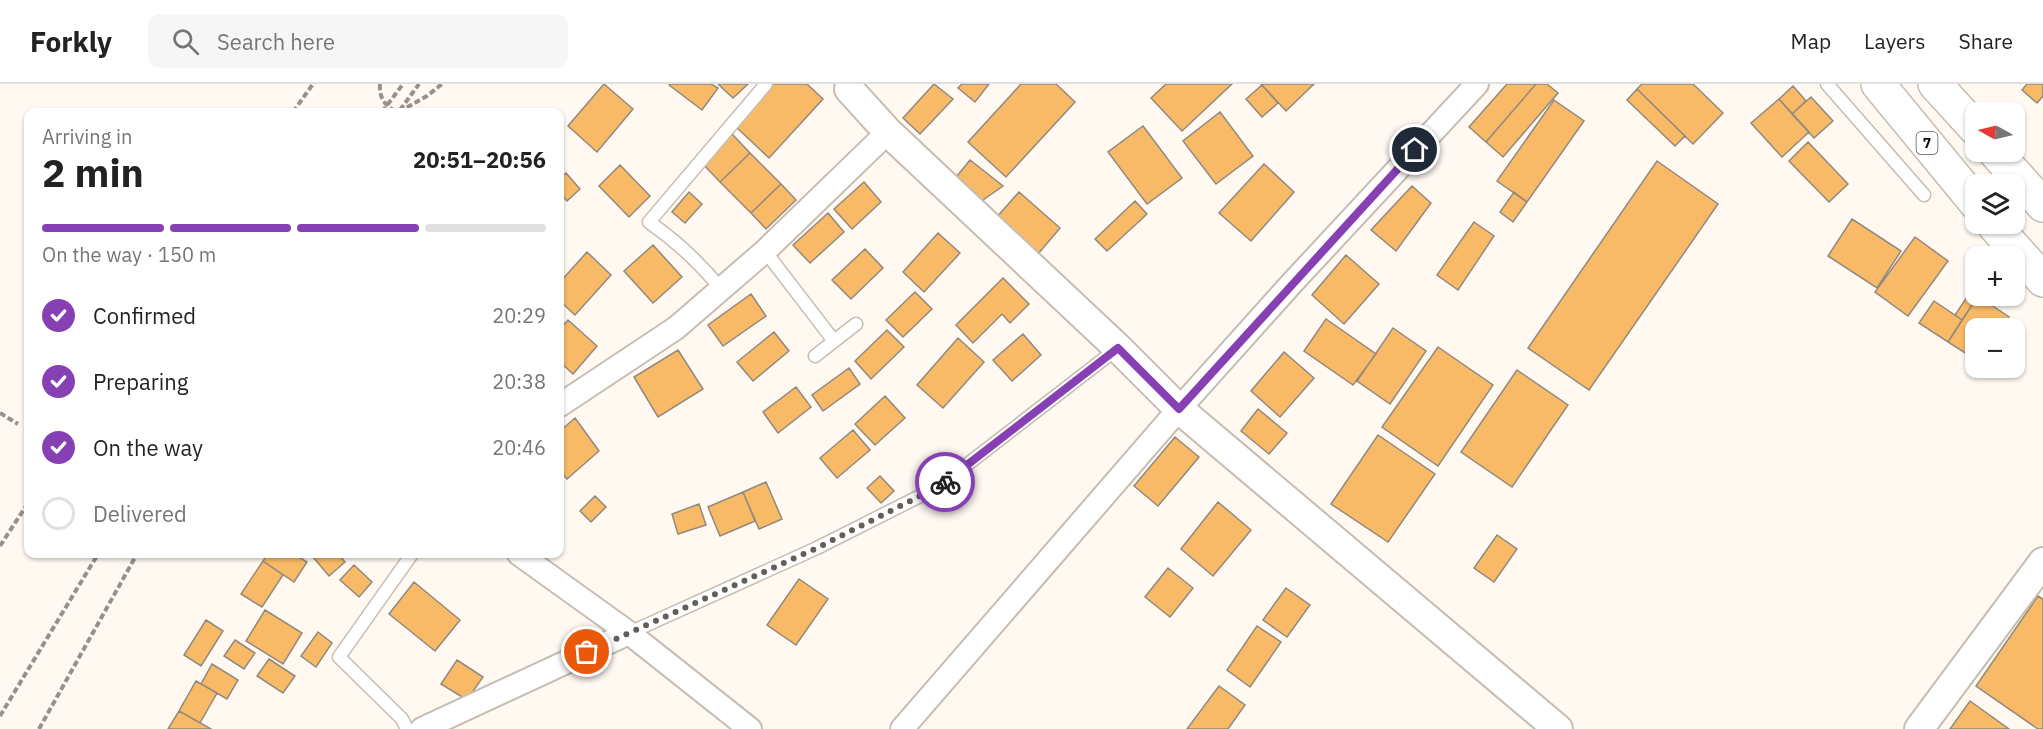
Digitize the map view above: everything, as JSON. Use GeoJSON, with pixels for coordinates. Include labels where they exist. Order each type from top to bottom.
{"type":"FeatureCollection","features":[{"type":"Feature","properties":{"kind":"main road","name":"7"},"geometry":{"type":"LineString","coordinates":[[1878,84],[1965,190]]}},
{"type":"Feature","properties":{"kind":"main road"},"geometry":{"type":"LineString","coordinates":[[1935,84],[1965,117]]}},
{"type":"Feature","properties":{"kind":"main road"},"geometry":{"type":"LineString","coordinates":[[2004,162],[2043,205]]}},
{"type":"Feature","properties":{"kind":"main road"},"geometry":{"type":"LineString","coordinates":[[2002,234],[2043,280]]}},
{"type":"Feature","properties":{"kind":"street"},"geometry":{"type":"LineString","coordinates":[[902,729],[1179,409],[1477,84]]}},
{"type":"Feature","properties":{"kind":"street"},"geometry":{"type":"LineString","coordinates":[[849,86],[888,132],[1118,348],[1179,409],[1558,729]]}},
{"type":"Feature","properties":{"kind":"street"},"geometry":{"type":"LineString","coordinates":[[564,402],[676,328],[765,251],[888,132]]}},
{"type":"Feature","properties":{"kind":"street"},"geometry":{"type":"LineString","coordinates":[[525,558],[629,633],[750,729]]}},
{"type":"Feature","properties":{"kind":"street"},"geometry":{"type":"LineString","coordinates":[[1919,729],[2043,562]]}},
{"type":"Feature","properties":{"kind":"street"},"geometry":{"type":"LineString","coordinates":[[422,729],[629,633]]}},
{"type":"Feature","properties":{"kind":"lane"},"geometry":{"type":"LineString","coordinates":[[721,289],[703,267],[649,222],[766,84]]}},
{"type":"Feature","properties":{"kind":"lane"},"geometry":{"type":"LineString","coordinates":[[1827,84],[1924,195]]}},
{"type":"Feature","properties":{"kind":"lane"},"geometry":{"type":"LineString","coordinates":[[765,251],[834,341]]}},
{"type":"Feature","properties":{"kind":"lane"},"geometry":{"type":"LineString","coordinates":[[815,356],[856,324]]}},
{"type":"Feature","properties":{"kind":"lane"},"geometry":{"type":"LineString","coordinates":[[629,633],[817,548],[938,487],[1118,348]]}},
{"type":"Feature","properties":{"kind":"lane"},"geometry":{"type":"LineString","coordinates":[[407,729],[402,718],[339,657],[409,558]]}},
{"type":"Feature","properties":{"kind":"path"},"geometry":{"type":"LineString","coordinates":[[296,108],[313,84]]}},
{"type":"Feature","properties":{"kind":"path"},"geometry":{"type":"LineString","coordinates":[[380,84],[386,107]]}},
{"type":"Feature","properties":{"kind":"path"},"geometry":{"type":"LineString","coordinates":[[386,107],[403,84]]}},
{"type":"Feature","properties":{"kind":"path"},"geometry":{"type":"LineString","coordinates":[[401,108],[419,84]]}},
{"type":"Feature","properties":{"kind":"path"},"geometry":{"type":"LineString","coordinates":[[405,108],[427,96],[442,84]]}},
{"type":"Feature","properties":{"kind":"path"},"geometry":{"type":"LineString","coordinates":[[0,413],[18,424]]}},
{"type":"Feature","properties":{"kind":"path"},"geometry":{"type":"LineString","coordinates":[[0,546],[24,509]]}},
{"type":"Feature","properties":{"kind":"path"},"geometry":{"type":"LineString","coordinates":[[0,716],[96,558]]}},
{"type":"Feature","properties":{"kind":"path"},"geometry":{"type":"LineString","coordinates":[[39,729],[135,558]]}},
{"type":"Feature","properties":{"kind":"building"},"geometry":{"type":"Polygon","coordinates":[[[604,84],[633,109],[597,152],[568,126],[604,84]]]}},
{"type":"Feature","properties":{"kind":"building"},"geometry":{"type":"Polygon","coordinates":[[[670,84],[711,84],[718,88],[702,110],[670,84]]]}},
{"type":"Feature","properties":{"kind":"building"},"geometry":{"type":"Polygon","coordinates":[[[718,84],[748,84],[733,98],[718,84]]]}},
{"type":"Feature","properties":{"kind":"building"},"geometry":{"type":"Polygon","coordinates":[[[772,84],[807,84],[823,99],[769,158],[734,125],[772,84]]]}},
{"type":"Feature","properties":{"kind":"building"},"geometry":{"type":"Polygon","coordinates":[[[934,84],[953,99],[920,134],[903,118],[934,84]]]}},
{"type":"Feature","properties":{"kind":"building"},"geometry":{"type":"Polygon","coordinates":[[[962,84],[989,84],[975,102],[958,88],[962,84]]]}},
{"type":"Feature","properties":{"kind":"building"},"geometry":{"type":"Polygon","coordinates":[[[1021,84],[1056,84],[1075,102],[1006,177],[968,142],[1021,84]]]}},
{"type":"Feature","properties":{"kind":"building"},"geometry":{"type":"Polygon","coordinates":[[[1166,84],[1232,84],[1182,131],[1151,98],[1166,84]]]}},
{"type":"Feature","properties":{"kind":"building"},"geometry":{"type":"Polygon","coordinates":[[[1261,84],[1314,84],[1286,111],[1261,84]]]}},
{"type":"Feature","properties":{"kind":"building"},"geometry":{"type":"Polygon","coordinates":[[[1507,84],[1536,84],[1486,142],[1469,127],[1507,84]]]}},
{"type":"Feature","properties":{"kind":"building"},"geometry":{"type":"Polygon","coordinates":[[[1536,84],[1547,84],[1558,93],[1503,157],[1486,142],[1536,84]]]}},
{"type":"Feature","properties":{"kind":"building"},"geometry":{"type":"Polygon","coordinates":[[[1642,84],[1693,84],[1723,113],[1693,144],[1637,89],[1642,84]]]}},
{"type":"Feature","properties":{"kind":"building"},"geometry":{"type":"Polygon","coordinates":[[[2027,84],[2043,84],[2043,96],[2037,103],[2022,90],[2027,84]]]}},
{"type":"Feature","properties":{"kind":"building"},"geometry":{"type":"Polygon","coordinates":[[[1262,85],[1278,103],[1262,117],[1246,99],[1262,85]]]}},
{"type":"Feature","properties":{"kind":"building"},"geometry":{"type":"Polygon","coordinates":[[[1793,86],[1806,101],[1792,114],[1779,99],[1793,86]]]}},
{"type":"Feature","properties":{"kind":"building"},"geometry":{"type":"Polygon","coordinates":[[[1637,89],[1685,136],[1675,146],[1627,100],[1637,89]]]}},
{"type":"Feature","properties":{"kind":"building"},"geometry":{"type":"Polygon","coordinates":[[[1811,97],[1833,121],[1814,138],[1792,114],[1811,97]]]}},
{"type":"Feature","properties":{"kind":"building"},"geometry":{"type":"Polygon","coordinates":[[[1779,99],[1809,132],[1782,157],[1751,123],[1779,99]]]}},
{"type":"Feature","properties":{"kind":"building"},"geometry":{"type":"Polygon","coordinates":[[[1554,100],[1584,121],[1527,202],[1497,181],[1554,100]]]}},
{"type":"Feature","properties":{"kind":"building"},"geometry":{"type":"Polygon","coordinates":[[[1220,112],[1253,156],[1216,184],[1183,141],[1220,112]]]}},
{"type":"Feature","properties":{"kind":"building"},"geometry":{"type":"Polygon","coordinates":[[[1143,126],[1182,178],[1147,204],[1108,152],[1143,126]]]}},
{"type":"Feature","properties":{"kind":"building"},"geometry":{"type":"Polygon","coordinates":[[[732,134],[750,153],[720,182],[702,163],[732,134]]]}},
{"type":"Feature","properties":{"kind":"building"},"geometry":{"type":"Polygon","coordinates":[[[1808,142],[1848,184],[1829,202],[1789,161],[1808,142]]]}},
{"type":"Feature","properties":{"kind":"building"},"geometry":{"type":"Polygon","coordinates":[[[750,153],[781,184],[751,213],[720,182],[750,153]]]}},
{"type":"Feature","properties":{"kind":"building"},"geometry":{"type":"Polygon","coordinates":[[[970,160],[1003,186],[980,202],[953,181],[970,160]]]}},
{"type":"Feature","properties":{"kind":"building"},"geometry":{"type":"Polygon","coordinates":[[[1657,161],[1718,204],[1589,390],[1528,348],[1657,161]]]}},
{"type":"Feature","properties":{"kind":"building"},"geometry":{"type":"Polygon","coordinates":[[[1264,164],[1294,192],[1251,241],[1219,213],[1264,164]]]}},
{"type":"Feature","properties":{"kind":"building"},"geometry":{"type":"Polygon","coordinates":[[[620,165],[650,196],[629,217],[599,186],[620,165]]]}},
{"type":"Feature","properties":{"kind":"building"},"geometry":{"type":"Polygon","coordinates":[[[566,173],[580,189],[567,201],[564,198],[564,175],[566,173]]]}},
{"type":"Feature","properties":{"kind":"building"},"geometry":{"type":"Polygon","coordinates":[[[864,182],[881,202],[852,229],[834,209],[864,182]]]}},
{"type":"Feature","properties":{"kind":"building"},"geometry":{"type":"Polygon","coordinates":[[[781,184],[796,200],[766,229],[751,213],[781,184]]]}},
{"type":"Feature","properties":{"kind":"building"},"geometry":{"type":"Polygon","coordinates":[[[1412,186],[1431,203],[1396,251],[1371,230],[1412,186]]]}},
{"type":"Feature","properties":{"kind":"building"},"geometry":{"type":"Polygon","coordinates":[[[689,192],[702,204],[685,223],[672,212],[689,192]]]}},
{"type":"Feature","properties":{"kind":"building"},"geometry":{"type":"Polygon","coordinates":[[[1019,192],[1060,228],[1038,254],[996,218],[1019,192]]]}},
{"type":"Feature","properties":{"kind":"building"},"geometry":{"type":"Polygon","coordinates":[[[1514,192],[1527,202],[1513,222],[1500,212],[1514,192]]]}},
{"type":"Feature","properties":{"kind":"building"},"geometry":{"type":"Polygon","coordinates":[[[1135,201],[1147,214],[1107,251],[1095,239],[1135,201]]]}},
{"type":"Feature","properties":{"kind":"building"},"geometry":{"type":"Polygon","coordinates":[[[828,213],[844,232],[810,263],[793,245],[828,213]]]}},
{"type":"Feature","properties":{"kind":"building"},"geometry":{"type":"Polygon","coordinates":[[[1852,219],[1901,251],[1877,288],[1828,256],[1852,219]]]}},
{"type":"Feature","properties":{"kind":"building"},"geometry":{"type":"Polygon","coordinates":[[[1474,222],[1494,236],[1458,290],[1437,275],[1474,222]]]}},
{"type":"Feature","properties":{"kind":"building"},"geometry":{"type":"Polygon","coordinates":[[[938,233],[960,253],[924,292],[903,272],[938,233]]]}},
{"type":"Feature","properties":{"kind":"building"},"geometry":{"type":"Polygon","coordinates":[[[1915,237],[1948,261],[1908,316],[1875,292],[1915,237]]]}},
{"type":"Feature","properties":{"kind":"building"},"geometry":{"type":"Polygon","coordinates":[[[653,245],[682,277],[653,303],[624,271],[653,245]]]}},
{"type":"Feature","properties":{"kind":"building"},"geometry":{"type":"Polygon","coordinates":[[[865,249],[883,268],[851,299],[832,280],[865,249]]]}},
{"type":"Feature","properties":{"kind":"building"},"geometry":{"type":"Polygon","coordinates":[[[587,252],[611,275],[575,315],[564,305],[564,278],[587,252]]]}},
{"type":"Feature","properties":{"kind":"building"},"geometry":{"type":"Polygon","coordinates":[[[1346,255],[1379,284],[1344,324],[1312,295],[1346,255]]]}},
{"type":"Feature","properties":{"kind":"building"},"geometry":{"type":"Polygon","coordinates":[[[1003,278],[1029,304],[1010,323],[1002,314],[973,343],[956,325],[1003,278]]]}},
{"type":"Feature","properties":{"kind":"building"},"geometry":{"type":"Polygon","coordinates":[[[915,292],[932,309],[903,337],[886,320],[915,292]]]}},
{"type":"Feature","properties":{"kind":"building"},"geometry":{"type":"Polygon","coordinates":[[[751,294],[766,316],[723,346],[708,325],[751,294]]]}},
{"type":"Feature","properties":{"kind":"building"},"geometry":{"type":"Polygon","coordinates":[[[1965,300],[1965,306],[1971,306],[1962,320],[1955,315],[1965,300]]]}},
{"type":"Feature","properties":{"kind":"building"},"geometry":{"type":"Polygon","coordinates":[[[1934,301],[1962,320],[1948,342],[1919,323],[1934,301]]]}},
{"type":"Feature","properties":{"kind":"building"},"geometry":{"type":"Polygon","coordinates":[[[1971,306],[1993,306],[2009,317],[1965,318],[1965,353],[1948,342],[1971,306]]]}},
{"type":"Feature","properties":{"kind":"building"},"geometry":{"type":"Polygon","coordinates":[[[1326,319],[1376,354],[1353,385],[1304,351],[1326,319]]]}},
{"type":"Feature","properties":{"kind":"building"},"geometry":{"type":"Polygon","coordinates":[[[568,320],[597,346],[573,374],[564,366],[564,324],[568,320]]]}},
{"type":"Feature","properties":{"kind":"building"},"geometry":{"type":"Polygon","coordinates":[[[1393,328],[1426,351],[1390,404],[1357,381],[1393,328]]]}},
{"type":"Feature","properties":{"kind":"building"},"geometry":{"type":"Polygon","coordinates":[[[887,330],[904,347],[871,379],[855,361],[887,330]]]}},
{"type":"Feature","properties":{"kind":"building"},"geometry":{"type":"Polygon","coordinates":[[[774,332],[789,351],[753,381],[737,362],[774,332]]]}},
{"type":"Feature","properties":{"kind":"building"},"geometry":{"type":"Polygon","coordinates":[[[1023,334],[1041,355],[1012,381],[993,360],[1023,334]]]}},
{"type":"Feature","properties":{"kind":"building"},"geometry":{"type":"Polygon","coordinates":[[[958,338],[984,362],[943,408],[917,385],[958,338]]]}},
{"type":"Feature","properties":{"kind":"building"},"geometry":{"type":"Polygon","coordinates":[[[1438,347],[1493,385],[1438,466],[1382,427],[1438,347]]]}},
{"type":"Feature","properties":{"kind":"building"},"geometry":{"type":"Polygon","coordinates":[[[678,350],[703,389],[658,417],[634,377],[678,350]]]}},
{"type":"Feature","properties":{"kind":"building"},"geometry":{"type":"Polygon","coordinates":[[[1284,352],[1314,378],[1280,417],[1251,391],[1284,352]]]}},
{"type":"Feature","properties":{"kind":"building"},"geometry":{"type":"Polygon","coordinates":[[[849,368],[860,384],[823,411],[812,395],[849,368]]]}},
{"type":"Feature","properties":{"kind":"building"},"geometry":{"type":"Polygon","coordinates":[[[1517,370],[1568,405],[1512,487],[1461,452],[1517,370]]]}},
{"type":"Feature","properties":{"kind":"building"},"geometry":{"type":"Polygon","coordinates":[[[796,387],[811,407],[778,433],[763,412],[796,387]]]}},
{"type":"Feature","properties":{"kind":"building"},"geometry":{"type":"Polygon","coordinates":[[[885,396],[905,418],[875,445],[855,424],[885,396]]]}},
{"type":"Feature","properties":{"kind":"building"},"geometry":{"type":"Polygon","coordinates":[[[1258,409],[1287,433],[1269,454],[1241,431],[1258,409]]]}},
{"type":"Feature","properties":{"kind":"building"},"geometry":{"type":"Polygon","coordinates":[[[575,418],[599,451],[567,479],[564,476],[564,428],[575,418]]]}},
{"type":"Feature","properties":{"kind":"building"},"geometry":{"type":"Polygon","coordinates":[[[853,430],[870,450],[837,478],[820,458],[853,430]]]}},
{"type":"Feature","properties":{"kind":"building"},"geometry":{"type":"Polygon","coordinates":[[[1378,435],[1435,474],[1388,542],[1331,504],[1378,435]]]}},
{"type":"Feature","properties":{"kind":"building"},"geometry":{"type":"Polygon","coordinates":[[[1175,437],[1199,457],[1158,506],[1134,486],[1175,437]]]}},
{"type":"Feature","properties":{"kind":"building"},"geometry":{"type":"Polygon","coordinates":[[[880,476],[894,491],[881,503],[867,488],[880,476]]]}},
{"type":"Feature","properties":{"kind":"building"},"geometry":{"type":"Polygon","coordinates":[[[766,482],[782,519],[759,529],[743,492],[766,482]]]}},
{"type":"Feature","properties":{"kind":"building"},"geometry":{"type":"Polygon","coordinates":[[[743,492],[755,521],[720,536],[708,507],[743,492]]]}},
{"type":"Feature","properties":{"kind":"building"},"geometry":{"type":"Polygon","coordinates":[[[595,496],[606,507],[591,522],[580,511],[595,496]]]}},
{"type":"Feature","properties":{"kind":"building"},"geometry":{"type":"Polygon","coordinates":[[[1218,502],[1251,530],[1213,576],[1181,549],[1218,502]]]}},
{"type":"Feature","properties":{"kind":"building"},"geometry":{"type":"Polygon","coordinates":[[[699,504],[706,525],[678,534],[672,514],[699,504]]]}},
{"type":"Feature","properties":{"kind":"building"},"geometry":{"type":"Polygon","coordinates":[[[1497,535],[1517,549],[1494,582],[1474,568],[1497,535]]]}},
{"type":"Feature","properties":{"kind":"building"},"geometry":{"type":"Polygon","coordinates":[[[265,558],[300,558],[307,562],[294,582],[263,561],[265,558]]]}},
{"type":"Feature","properties":{"kind":"building"},"geometry":{"type":"Polygon","coordinates":[[[314,558],[342,558],[345,562],[329,576],[314,558]]]}},
{"type":"Feature","properties":{"kind":"building"},"geometry":{"type":"Polygon","coordinates":[[[263,561],[283,575],[262,607],[241,594],[263,561]]]}},
{"type":"Feature","properties":{"kind":"building"},"geometry":{"type":"Polygon","coordinates":[[[354,565],[372,582],[359,597],[340,580],[354,565]]]}},
{"type":"Feature","properties":{"kind":"building"},"geometry":{"type":"Polygon","coordinates":[[[1168,568],[1193,588],[1170,617],[1145,597],[1168,568]]]}},
{"type":"Feature","properties":{"kind":"building"},"geometry":{"type":"Polygon","coordinates":[[[799,579],[828,599],[796,645],[767,625],[799,579]]]}},
{"type":"Feature","properties":{"kind":"building"},"geometry":{"type":"Polygon","coordinates":[[[414,582],[460,620],[435,651],[389,614],[414,582]]]}},
{"type":"Feature","properties":{"kind":"building"},"geometry":{"type":"Polygon","coordinates":[[[1286,588],[1310,605],[1287,637],[1263,620],[1286,588]]]}},
{"type":"Feature","properties":{"kind":"building"},"geometry":{"type":"Polygon","coordinates":[[[2038,596],[2043,599],[2043,729],[2038,729],[1976,686],[2038,596]]]}},
{"type":"Feature","properties":{"kind":"building"},"geometry":{"type":"Polygon","coordinates":[[[265,610],[302,633],[283,664],[246,641],[265,610]]]}},
{"type":"Feature","properties":{"kind":"building"},"geometry":{"type":"Polygon","coordinates":[[[206,620],[223,631],[201,666],[184,655],[206,620]]]}},
{"type":"Feature","properties":{"kind":"building"},"geometry":{"type":"Polygon","coordinates":[[[1257,626],[1281,642],[1250,687],[1227,670],[1257,626]]]}},
{"type":"Feature","properties":{"kind":"building"},"geometry":{"type":"Polygon","coordinates":[[[318,632],[332,643],[316,667],[301,656],[318,632]]]}},
{"type":"Feature","properties":{"kind":"building"},"geometry":{"type":"Polygon","coordinates":[[[235,640],[255,653],[244,669],[224,656],[235,640]]]}},
{"type":"Feature","properties":{"kind":"building"},"geometry":{"type":"Polygon","coordinates":[[[269,659],[295,676],[283,693],[257,676],[269,659]]]}},
{"type":"Feature","properties":{"kind":"building"},"geometry":{"type":"Polygon","coordinates":[[[457,660],[483,677],[467,700],[441,684],[457,660]]]}},
{"type":"Feature","properties":{"kind":"building"},"geometry":{"type":"Polygon","coordinates":[[[212,664],[238,680],[227,699],[201,684],[212,664]]]}},
{"type":"Feature","properties":{"kind":"building"},"geometry":{"type":"Polygon","coordinates":[[[196,681],[217,693],[200,723],[179,711],[196,681]]]}},
{"type":"Feature","properties":{"kind":"building"},"geometry":{"type":"Polygon","coordinates":[[[1219,686],[1245,705],[1228,729],[1187,729],[1219,686]]]}},
{"type":"Feature","properties":{"kind":"building"},"geometry":{"type":"Polygon","coordinates":[[[1970,701],[2009,729],[1950,729],[1970,701]]]}},
{"type":"Feature","properties":{"kind":"building"},"geometry":{"type":"Polygon","coordinates":[[[179,711],[211,729],[168,729],[179,711]]]}},
{"type":"Feature","properties":{"kind":"way so far"},"geometry":{"type":"LineString","coordinates":[[587,652],[817,548],[945,482]]}},
{"type":"Feature","properties":{"kind":"route"},"geometry":{"type":"LineString","coordinates":[[945,482],[1118,348],[1179,409],[1415,150]]}}]}
